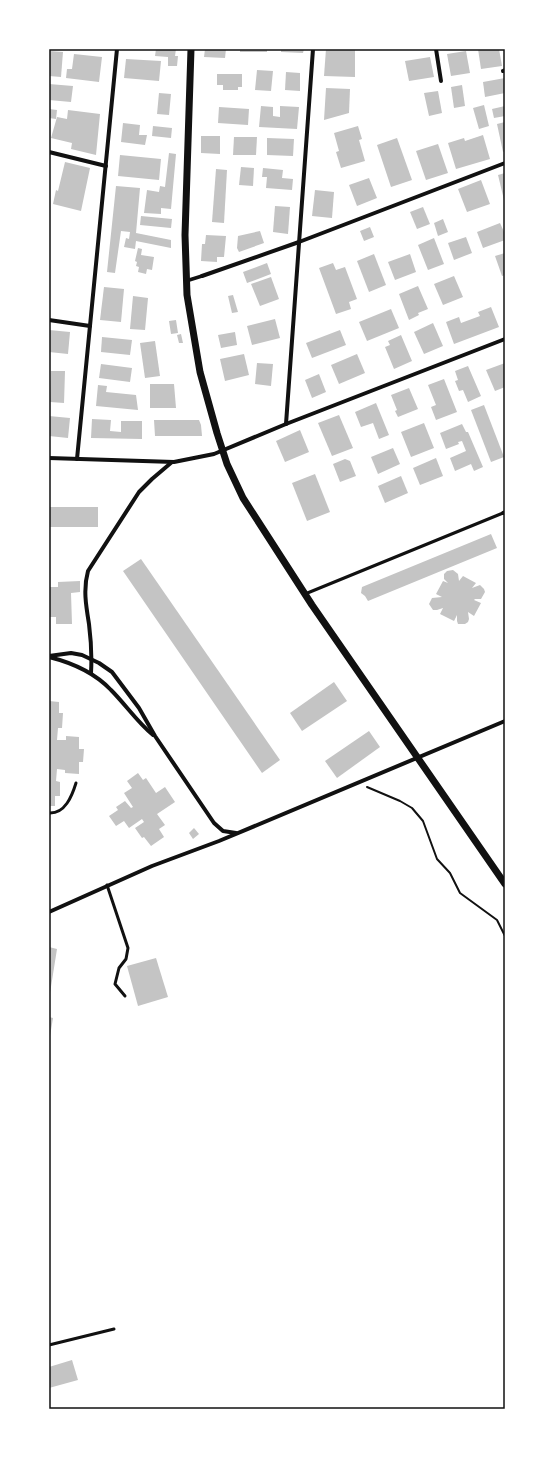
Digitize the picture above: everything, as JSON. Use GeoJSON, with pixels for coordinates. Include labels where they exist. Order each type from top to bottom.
{"type":"FeatureCollection","features":[{"type":"Feature","properties":{"kind":"street"},"geometry":{"type":"LineString","coordinates":[[77,458],[117,49]]}},
{"type":"Feature","properties":{"kind":"street"},"geometry":{"type":"LineString","coordinates":[[191,49],[185,235],[188,310],[200,372],[222,452],[233,479],[244,498],[305,594],[505,884]]}},
{"type":"Feature","properties":{"kind":"street"},"geometry":{"type":"LineString","coordinates":[[286,424],[313,49]]}},
{"type":"Feature","properties":{"kind":"street"},"geometry":{"type":"LineString","coordinates":[[436,49],[442,81]]}},
{"type":"Feature","properties":{"kind":"street"},"geometry":{"type":"LineString","coordinates":[[49,152],[106,166]]}},
{"type":"Feature","properties":{"kind":"street"},"geometry":{"type":"LineString","coordinates":[[186,281],[299,242],[505,163]]}},
{"type":"Feature","properties":{"kind":"street"},"geometry":{"type":"LineString","coordinates":[[49,320],[90,326]]}},
{"type":"Feature","properties":{"kind":"street"},"geometry":{"type":"LineString","coordinates":[[49,458],[172,462],[222,452],[286,424],[505,339]]}},
{"type":"Feature","properties":{"kind":"street"},"geometry":{"type":"LineString","coordinates":[[91,673],[92,658],[85,598],[85,583],[88,571],[139,492],[172,462]]}},
{"type":"Feature","properties":{"kind":"street"},"geometry":{"type":"LineString","coordinates":[[49,657],[76,654],[92,658],[114,674],[139,708],[154,736],[214,823],[223,830],[236,834]]}},
{"type":"Feature","properties":{"kind":"street"},"geometry":{"type":"LineString","coordinates":[[49,657],[74,664],[91,673],[106,685],[136,720],[154,736]]}},
{"type":"Feature","properties":{"kind":"street"},"geometry":{"type":"LineString","coordinates":[[49,912],[107,885],[236,834],[505,721]]}},
{"type":"Feature","properties":{"kind":"lane"},"geometry":{"type":"LineString","coordinates":[[305,594],[504,513]]}},
{"type":"Feature","properties":{"kind":"lane"},"geometry":{"type":"LineString","coordinates":[[49,813],[55,814],[63,808],[71,798],[76,783]]}},
{"type":"Feature","properties":{"kind":"lane"},"geometry":{"type":"LineString","coordinates":[[107,885],[128,948],[126,959],[119,968],[116,984],[125,996]]}},
{"type":"Feature","properties":{"kind":"lane"},"geometry":{"type":"LineString","coordinates":[[49,1345],[114,1329]]}},
{"type":"Feature","properties":{"kind":"path"},"geometry":{"type":"LineString","coordinates":[[366,786],[412,808],[423,821],[437,859],[450,873],[460,893],[497,920],[505,936]]}},
{"type":"Feature","properties":{"kind":"building"},"geometry":{"type":"Polygon","coordinates":[[[156,49],[176,49],[175,56],[178,56],[177,66],[168,66],[168,57],[155,56],[156,49]]]}},
{"type":"Feature","properties":{"kind":"building"},"geometry":{"type":"Polygon","coordinates":[[[205,49],[226,49],[225,58],[204,57],[205,49]]]}},
{"type":"Feature","properties":{"kind":"building"},"geometry":{"type":"Polygon","coordinates":[[[240,49],[267,49],[267,52],[240,52],[240,49]]]}},
{"type":"Feature","properties":{"kind":"building"},"geometry":{"type":"Polygon","coordinates":[[[281,49],[304,49],[303,53],[281,52],[281,49]]]}},
{"type":"Feature","properties":{"kind":"building"},"geometry":{"type":"Polygon","coordinates":[[[326,49],[355,49],[355,77],[324,76],[326,49]]]}},
{"type":"Feature","properties":{"kind":"building"},"geometry":{"type":"Polygon","coordinates":[[[478,49],[499,49],[502,66],[481,69],[478,49]]]}},
{"type":"Feature","properties":{"kind":"building"},"geometry":{"type":"Polygon","coordinates":[[[49,51],[63,52],[61,77],[49,76],[49,51]]]}},
{"type":"Feature","properties":{"kind":"building"},"geometry":{"type":"Polygon","coordinates":[[[466,51],[470,73],[451,76],[447,54],[466,51]]]}},
{"type":"Feature","properties":{"kind":"building"},"geometry":{"type":"Polygon","coordinates":[[[74,54],[102,57],[99,82],[66,78],[67,69],[72,69],[74,54]]]}},
{"type":"Feature","properties":{"kind":"building"},"geometry":{"type":"Polygon","coordinates":[[[430,57],[434,77],[409,81],[405,61],[430,57]]]}},
{"type":"Feature","properties":{"kind":"building"},"geometry":{"type":"Polygon","coordinates":[[[126,59],[161,61],[159,81],[124,78],[126,59]]]}},
{"type":"Feature","properties":{"kind":"building"},"geometry":{"type":"Polygon","coordinates":[[[257,70],[273,71],[271,91],[255,90],[257,70]]]}},
{"type":"Feature","properties":{"kind":"building"},"geometry":{"type":"Polygon","coordinates":[[[286,72],[300,73],[300,91],[285,90],[286,72]]]}},
{"type":"Feature","properties":{"kind":"building"},"geometry":{"type":"Polygon","coordinates":[[[217,74],[242,74],[242,87],[238,87],[238,90],[223,90],[223,85],[217,85],[217,74]]]}},
{"type":"Feature","properties":{"kind":"building"},"geometry":{"type":"Polygon","coordinates":[[[505,78],[505,93],[485,97],[483,82],[505,78]]]}},
{"type":"Feature","properties":{"kind":"building"},"geometry":{"type":"Polygon","coordinates":[[[49,84],[73,86],[71,102],[49,100],[49,84]]]}},
{"type":"Feature","properties":{"kind":"building"},"geometry":{"type":"Polygon","coordinates":[[[462,85],[465,106],[454,108],[451,87],[462,85]]]}},
{"type":"Feature","properties":{"kind":"building"},"geometry":{"type":"Polygon","coordinates":[[[326,88],[350,89],[349,113],[324,120],[326,88]]]}},
{"type":"Feature","properties":{"kind":"building"},"geometry":{"type":"Polygon","coordinates":[[[438,91],[442,113],[429,116],[424,93],[438,91]]]}},
{"type":"Feature","properties":{"kind":"building"},"geometry":{"type":"Polygon","coordinates":[[[159,93],[171,94],[169,115],[157,114],[159,93]]]}},
{"type":"Feature","properties":{"kind":"building"},"geometry":{"type":"Polygon","coordinates":[[[484,105],[489,126],[479,129],[473,108],[484,105]]]}},
{"type":"Feature","properties":{"kind":"building"},"geometry":{"type":"Polygon","coordinates":[[[261,106],[273,107],[273,116],[280,117],[280,106],[299,107],[297,129],[259,127],[261,106]]]}},
{"type":"Feature","properties":{"kind":"building"},"geometry":{"type":"Polygon","coordinates":[[[505,106],[505,116],[494,118],[492,109],[505,106]]]}},
{"type":"Feature","properties":{"kind":"building"},"geometry":{"type":"Polygon","coordinates":[[[219,107],[249,109],[248,125],[218,123],[219,107]]]}},
{"type":"Feature","properties":{"kind":"building"},"geometry":{"type":"Polygon","coordinates":[[[49,109],[57,110],[56,119],[49,118],[49,109]]]}},
{"type":"Feature","properties":{"kind":"building"},"geometry":{"type":"Polygon","coordinates":[[[68,110],[100,114],[96,155],[71,149],[72,143],[51,138],[57,117],[67,119],[68,110]]]}},
{"type":"Feature","properties":{"kind":"building"},"geometry":{"type":"Polygon","coordinates":[[[505,122],[505,151],[503,152],[497,124],[505,122]]]}},
{"type":"Feature","properties":{"kind":"building"},"geometry":{"type":"Polygon","coordinates":[[[123,123],[140,125],[139,135],[147,135],[145,145],[121,142],[123,123]]]}},
{"type":"Feature","properties":{"kind":"building"},"geometry":{"type":"Polygon","coordinates":[[[153,126],[172,128],[171,138],[152,136],[153,126]]]}},
{"type":"Feature","properties":{"kind":"building"},"geometry":{"type":"Polygon","coordinates":[[[358,126],[362,139],[359,140],[365,161],[341,168],[336,152],[339,151],[334,133],[358,126]]]}},
{"type":"Feature","properties":{"kind":"building"},"geometry":{"type":"Polygon","coordinates":[[[483,135],[490,159],[456,169],[448,143],[464,138],[465,141],[483,135]]]}},
{"type":"Feature","properties":{"kind":"building"},"geometry":{"type":"Polygon","coordinates":[[[201,136],[220,136],[220,154],[201,153],[201,136]]]}},
{"type":"Feature","properties":{"kind":"building"},"geometry":{"type":"Polygon","coordinates":[[[234,137],[257,137],[256,155],[233,155],[234,137]]]}},
{"type":"Feature","properties":{"kind":"building"},"geometry":{"type":"Polygon","coordinates":[[[267,138],[294,139],[293,156],[267,155],[267,138]]]}},
{"type":"Feature","properties":{"kind":"building"},"geometry":{"type":"Polygon","coordinates":[[[397,138],[412,180],[391,187],[377,145],[397,138]]]}},
{"type":"Feature","properties":{"kind":"building"},"geometry":{"type":"Polygon","coordinates":[[[438,144],[448,173],[426,180],[416,151],[438,144]]]}},
{"type":"Feature","properties":{"kind":"building"},"geometry":{"type":"Polygon","coordinates":[[[169,153],[176,154],[171,209],[161,208],[161,214],[144,213],[147,190],[159,192],[160,186],[165,187],[169,153]]]}},
{"type":"Feature","properties":{"kind":"building"},"geometry":{"type":"Polygon","coordinates":[[[120,155],[161,159],[159,180],[118,176],[120,155]]]}},
{"type":"Feature","properties":{"kind":"building"},"geometry":{"type":"Polygon","coordinates":[[[65,162],[90,168],[81,211],[53,204],[56,190],[58,191],[65,162]]]}},
{"type":"Feature","properties":{"kind":"building"},"geometry":{"type":"Polygon","coordinates":[[[241,167],[254,168],[253,186],[239,185],[241,167]]]}},
{"type":"Feature","properties":{"kind":"building"},"geometry":{"type":"Polygon","coordinates":[[[263,168],[283,170],[282,178],[293,179],[292,190],[266,188],[267,177],[262,177],[263,168]]]}},
{"type":"Feature","properties":{"kind":"building"},"geometry":{"type":"Polygon","coordinates":[[[216,169],[227,170],[224,223],[212,222],[216,169]]]}},
{"type":"Feature","properties":{"kind":"building"},"geometry":{"type":"Polygon","coordinates":[[[505,173],[505,200],[504,200],[498,175],[505,173]]]}},
{"type":"Feature","properties":{"kind":"building"},"geometry":{"type":"Polygon","coordinates":[[[369,178],[377,198],[357,206],[349,185],[369,178]]]}},
{"type":"Feature","properties":{"kind":"building"},"geometry":{"type":"Polygon","coordinates":[[[481,180],[490,204],[467,212],[458,189],[481,180]]]}},
{"type":"Feature","properties":{"kind":"building"},"geometry":{"type":"Polygon","coordinates":[[[116,186],[140,188],[136,233],[171,240],[171,248],[136,241],[135,249],[124,247],[126,238],[129,239],[130,232],[121,231],[115,273],[107,272],[116,186]]]}},
{"type":"Feature","properties":{"kind":"building"},"geometry":{"type":"Polygon","coordinates":[[[315,190],[334,192],[332,218],[312,216],[315,190]]]}},
{"type":"Feature","properties":{"kind":"building"},"geometry":{"type":"Polygon","coordinates":[[[275,206],[290,207],[288,234],[273,232],[275,206]]]}},
{"type":"Feature","properties":{"kind":"building"},"geometry":{"type":"Polygon","coordinates":[[[423,207],[430,224],[417,229],[410,212],[423,207]]]}},
{"type":"Feature","properties":{"kind":"building"},"geometry":{"type":"Polygon","coordinates":[[[141,216],[172,219],[171,228],[140,225],[141,216]]]}},
{"type":"Feature","properties":{"kind":"building"},"geometry":{"type":"Polygon","coordinates":[[[443,219],[448,232],[438,236],[434,223],[443,219]]]}},
{"type":"Feature","properties":{"kind":"building"},"geometry":{"type":"Polygon","coordinates":[[[500,223],[505,234],[505,240],[483,248],[477,232],[500,223]]]}},
{"type":"Feature","properties":{"kind":"building"},"geometry":{"type":"Polygon","coordinates":[[[370,227],[374,237],[364,241],[360,231],[370,227]]]}},
{"type":"Feature","properties":{"kind":"building"},"geometry":{"type":"Polygon","coordinates":[[[260,231],[264,243],[239,252],[237,248],[238,236],[260,231]]]}},
{"type":"Feature","properties":{"kind":"building"},"geometry":{"type":"Polygon","coordinates":[[[206,235],[226,236],[224,257],[217,257],[217,262],[201,261],[202,244],[205,244],[206,235]]]}},
{"type":"Feature","properties":{"kind":"building"},"geometry":{"type":"Polygon","coordinates":[[[466,237],[472,253],[454,260],[448,243],[466,237]]]}},
{"type":"Feature","properties":{"kind":"building"},"geometry":{"type":"Polygon","coordinates":[[[434,238],[444,264],[428,270],[418,245],[434,238]]]}},
{"type":"Feature","properties":{"kind":"building"},"geometry":{"type":"Polygon","coordinates":[[[138,248],[142,249],[141,255],[154,257],[152,270],[147,269],[146,274],[138,272],[139,267],[136,266],[137,262],[135,261],[138,248]]]}},
{"type":"Feature","properties":{"kind":"building"},"geometry":{"type":"Polygon","coordinates":[[[505,253],[505,275],[502,276],[495,256],[505,253]]]}},
{"type":"Feature","properties":{"kind":"building"},"geometry":{"type":"Polygon","coordinates":[[[374,254],[386,285],[369,292],[357,261],[374,254]]]}},
{"type":"Feature","properties":{"kind":"building"},"geometry":{"type":"Polygon","coordinates":[[[410,254],[416,272],[395,280],[388,262],[410,254]]]}},
{"type":"Feature","properties":{"kind":"building"},"geometry":{"type":"Polygon","coordinates":[[[267,263],[271,274],[247,283],[243,272],[267,263]]]}},
{"type":"Feature","properties":{"kind":"building"},"geometry":{"type":"Polygon","coordinates":[[[333,263],[336,270],[345,267],[357,299],[349,302],[351,309],[336,314],[319,268],[333,263]]]}},
{"type":"Feature","properties":{"kind":"building"},"geometry":{"type":"Polygon","coordinates":[[[454,276],[463,297],[443,305],[434,284],[454,276]]]}},
{"type":"Feature","properties":{"kind":"building"},"geometry":{"type":"Polygon","coordinates":[[[271,277],[279,299],[260,306],[251,284],[271,277]]]}},
{"type":"Feature","properties":{"kind":"building"},"geometry":{"type":"Polygon","coordinates":[[[418,286],[428,309],[418,313],[419,315],[409,320],[399,294],[418,286]]]}},
{"type":"Feature","properties":{"kind":"building"},"geometry":{"type":"Polygon","coordinates":[[[104,287],[124,289],[121,322],[100,320],[104,287]]]}},
{"type":"Feature","properties":{"kind":"building"},"geometry":{"type":"Polygon","coordinates":[[[233,295],[238,312],[232,313],[228,296],[233,295]]]}},
{"type":"Feature","properties":{"kind":"building"},"geometry":{"type":"Polygon","coordinates":[[[133,296],[148,298],[145,330],[130,329],[133,296]]]}},
{"type":"Feature","properties":{"kind":"building"},"geometry":{"type":"Polygon","coordinates":[[[491,307],[499,327],[454,344],[446,322],[459,317],[461,323],[480,316],[478,312],[491,307]]]}},
{"type":"Feature","properties":{"kind":"building"},"geometry":{"type":"Polygon","coordinates":[[[391,309],[399,328],[367,341],[359,322],[391,309]]]}},
{"type":"Feature","properties":{"kind":"building"},"geometry":{"type":"Polygon","coordinates":[[[275,319],[280,338],[252,345],[247,326],[275,319]]]}},
{"type":"Feature","properties":{"kind":"building"},"geometry":{"type":"Polygon","coordinates":[[[176,320],[178,333],[171,334],[169,321],[176,320]]]}},
{"type":"Feature","properties":{"kind":"building"},"geometry":{"type":"Polygon","coordinates":[[[433,323],[443,346],[424,354],[414,332],[433,323]]]}},
{"type":"Feature","properties":{"kind":"building"},"geometry":{"type":"Polygon","coordinates":[[[49,330],[70,332],[68,354],[49,352],[49,330]]]}},
{"type":"Feature","properties":{"kind":"building"},"geometry":{"type":"Polygon","coordinates":[[[340,330],[346,345],[312,358],[306,343],[340,330]]]}},
{"type":"Feature","properties":{"kind":"building"},"geometry":{"type":"Polygon","coordinates":[[[235,332],[237,345],[221,348],[218,335],[235,332]]]}},
{"type":"Feature","properties":{"kind":"building"},"geometry":{"type":"Polygon","coordinates":[[[181,334],[183,343],[179,343],[177,335],[181,334]]]}},
{"type":"Feature","properties":{"kind":"building"},"geometry":{"type":"Polygon","coordinates":[[[401,335],[412,361],[394,369],[385,347],[390,345],[388,341],[401,335]]]}},
{"type":"Feature","properties":{"kind":"building"},"geometry":{"type":"Polygon","coordinates":[[[102,337],[132,340],[130,355],[101,352],[102,337]]]}},
{"type":"Feature","properties":{"kind":"building"},"geometry":{"type":"Polygon","coordinates":[[[155,341],[160,376],[145,378],[140,343],[155,341]]]}},
{"type":"Feature","properties":{"kind":"building"},"geometry":{"type":"Polygon","coordinates":[[[244,354],[249,375],[225,381],[220,359],[244,354]]]}},
{"type":"Feature","properties":{"kind":"building"},"geometry":{"type":"Polygon","coordinates":[[[357,354],[365,373],[339,384],[331,365],[357,354]]]}},
{"type":"Feature","properties":{"kind":"building"},"geometry":{"type":"Polygon","coordinates":[[[257,363],[273,364],[271,386],[255,384],[257,363]]]}},
{"type":"Feature","properties":{"kind":"building"},"geometry":{"type":"Polygon","coordinates":[[[505,363],[505,387],[495,391],[486,370],[505,363]]]}},
{"type":"Feature","properties":{"kind":"building"},"geometry":{"type":"Polygon","coordinates":[[[101,364],[132,368],[130,382],[99,378],[101,364]]]}},
{"type":"Feature","properties":{"kind":"building"},"geometry":{"type":"Polygon","coordinates":[[[468,366],[481,396],[468,402],[463,390],[459,391],[455,381],[458,380],[455,371],[468,366]]]}},
{"type":"Feature","properties":{"kind":"building"},"geometry":{"type":"Polygon","coordinates":[[[51,371],[65,371],[64,403],[50,402],[51,371]]]}},
{"type":"Feature","properties":{"kind":"building"},"geometry":{"type":"Polygon","coordinates":[[[319,374],[326,392],[312,398],[305,380],[319,374]]]}},
{"type":"Feature","properties":{"kind":"building"},"geometry":{"type":"Polygon","coordinates":[[[444,379],[457,412],[436,420],[431,407],[436,405],[428,385],[444,379]]]}},
{"type":"Feature","properties":{"kind":"building"},"geometry":{"type":"Polygon","coordinates":[[[150,384],[174,384],[176,408],[150,408],[150,384]]]}},
{"type":"Feature","properties":{"kind":"building"},"geometry":{"type":"Polygon","coordinates":[[[98,385],[107,386],[106,392],[136,395],[138,410],[96,406],[98,385]]]}},
{"type":"Feature","properties":{"kind":"building"},"geometry":{"type":"Polygon","coordinates":[[[409,388],[418,409],[398,417],[391,395],[409,388]]]}},
{"type":"Feature","properties":{"kind":"building"},"geometry":{"type":"Polygon","coordinates":[[[376,403],[389,435],[379,439],[373,423],[361,427],[355,412],[376,403]]]}},
{"type":"Feature","properties":{"kind":"building"},"geometry":{"type":"Polygon","coordinates":[[[484,405],[504,457],[491,462],[471,410],[484,405]]]}},
{"type":"Feature","properties":{"kind":"building"},"geometry":{"type":"Polygon","coordinates":[[[339,415],[353,448],[332,456],[318,423],[339,415]]]}},
{"type":"Feature","properties":{"kind":"building"},"geometry":{"type":"Polygon","coordinates":[[[49,416],[70,418],[68,438],[49,436],[49,416]]]}},
{"type":"Feature","properties":{"kind":"building"},"geometry":{"type":"Polygon","coordinates":[[[92,419],[111,420],[110,431],[121,432],[121,421],[142,421],[142,439],[91,438],[92,419]]]}},
{"type":"Feature","properties":{"kind":"building"},"geometry":{"type":"Polygon","coordinates":[[[154,420],[199,420],[202,436],[155,436],[154,420]]]}},
{"type":"Feature","properties":{"kind":"building"},"geometry":{"type":"Polygon","coordinates":[[[424,423],[434,448],[411,457],[401,432],[424,423]]]}},
{"type":"Feature","properties":{"kind":"building"},"geometry":{"type":"Polygon","coordinates":[[[462,424],[466,432],[468,432],[483,467],[474,471],[471,464],[455,471],[450,458],[466,451],[462,441],[458,442],[459,444],[446,449],[440,433],[462,424]]]}},
{"type":"Feature","properties":{"kind":"building"},"geometry":{"type":"Polygon","coordinates":[[[300,430],[309,452],[285,462],[276,441],[300,430]]]}},
{"type":"Feature","properties":{"kind":"building"},"geometry":{"type":"Polygon","coordinates":[[[393,448],[400,464],[378,474],[371,457],[393,448]]]}},
{"type":"Feature","properties":{"kind":"building"},"geometry":{"type":"Polygon","coordinates":[[[436,458],[443,476],[420,485],[413,468],[436,458]]]}},
{"type":"Feature","properties":{"kind":"building"},"geometry":{"type":"Polygon","coordinates":[[[345,459],[350,461],[356,476],[340,482],[333,464],[345,459]]]}},
{"type":"Feature","properties":{"kind":"building"},"geometry":{"type":"Polygon","coordinates":[[[315,474],[330,512],[307,521],[292,483],[315,474]]]}},
{"type":"Feature","properties":{"kind":"building"},"geometry":{"type":"Polygon","coordinates":[[[401,476],[408,493],[385,503],[378,486],[401,476]]]}},
{"type":"Feature","properties":{"kind":"building"},"geometry":{"type":"Polygon","coordinates":[[[49,507],[98,507],[98,527],[49,527],[49,507]]]}},
{"type":"Feature","properties":{"kind":"building"},"geometry":{"type":"Polygon","coordinates":[[[491,534],[497,548],[368,601],[361,593],[362,587],[491,534]]]}},
{"type":"Feature","properties":{"kind":"building"},"geometry":{"type":"Polygon","coordinates":[[[141,559],[280,760],[262,773],[123,571],[141,559]]]}},
{"type":"Feature","properties":{"kind":"building"},"geometry":{"type":"Polygon","coordinates":[[[453,570],[458,574],[459,581],[463,576],[476,583],[472,588],[480,585],[485,592],[481,599],[474,600],[481,603],[474,616],[468,612],[469,619],[465,624],[458,624],[457,615],[454,621],[440,614],[443,608],[433,610],[429,604],[432,598],[442,597],[436,594],[443,581],[448,583],[444,579],[444,574],[447,571],[453,570]]]}},
{"type":"Feature","properties":{"kind":"building"},"geometry":{"type":"Polygon","coordinates":[[[80,581],[80,592],[71,593],[72,624],[56,624],[56,617],[49,617],[49,587],[58,587],[58,582],[80,581]]]}},
{"type":"Feature","properties":{"kind":"building"},"geometry":{"type":"Polygon","coordinates":[[[334,682],[347,701],[302,731],[290,713],[334,682]]]}},
{"type":"Feature","properties":{"kind":"building"},"geometry":{"type":"Polygon","coordinates":[[[49,701],[59,702],[59,713],[63,713],[62,728],[58,728],[57,740],[66,740],[66,736],[79,737],[79,749],[84,749],[83,762],[79,762],[79,774],[65,773],[65,770],[57,769],[56,781],[60,782],[60,796],[55,796],[55,806],[49,806],[49,701]]]}},
{"type":"Feature","properties":{"kind":"building"},"geometry":{"type":"Polygon","coordinates":[[[369,731],[380,747],[337,778],[325,761],[369,731]]]}},
{"type":"Feature","properties":{"kind":"building"},"geometry":{"type":"Polygon","coordinates":[[[138,773],[143,780],[146,778],[156,793],[165,787],[175,802],[157,814],[165,825],[159,829],[164,837],[151,846],[144,837],[142,838],[135,828],[144,822],[142,819],[129,828],[124,821],[116,826],[109,816],[118,810],[116,807],[125,801],[131,808],[133,807],[124,793],[132,788],[127,781],[138,773]]]}},
{"type":"Feature","properties":{"kind":"building"},"geometry":{"type":"Polygon","coordinates":[[[194,828],[199,834],[193,839],[189,833],[194,828]]]}},
{"type":"Feature","properties":{"kind":"building"},"geometry":{"type":"Polygon","coordinates":[[[49,947],[57,949],[50,993],[49,992],[49,947]]]}},
{"type":"Feature","properties":{"kind":"building"},"geometry":{"type":"Polygon","coordinates":[[[156,958],[168,997],[138,1006],[127,966],[156,958]]]}},
{"type":"Feature","properties":{"kind":"building"},"geometry":{"type":"Polygon","coordinates":[[[49,1017],[53,1018],[50,1036],[49,1036],[49,1017]]]}},
{"type":"Feature","properties":{"kind":"building"},"geometry":{"type":"Polygon","coordinates":[[[72,1360],[78,1380],[49,1388],[49,1367],[72,1360]]]}}]}
